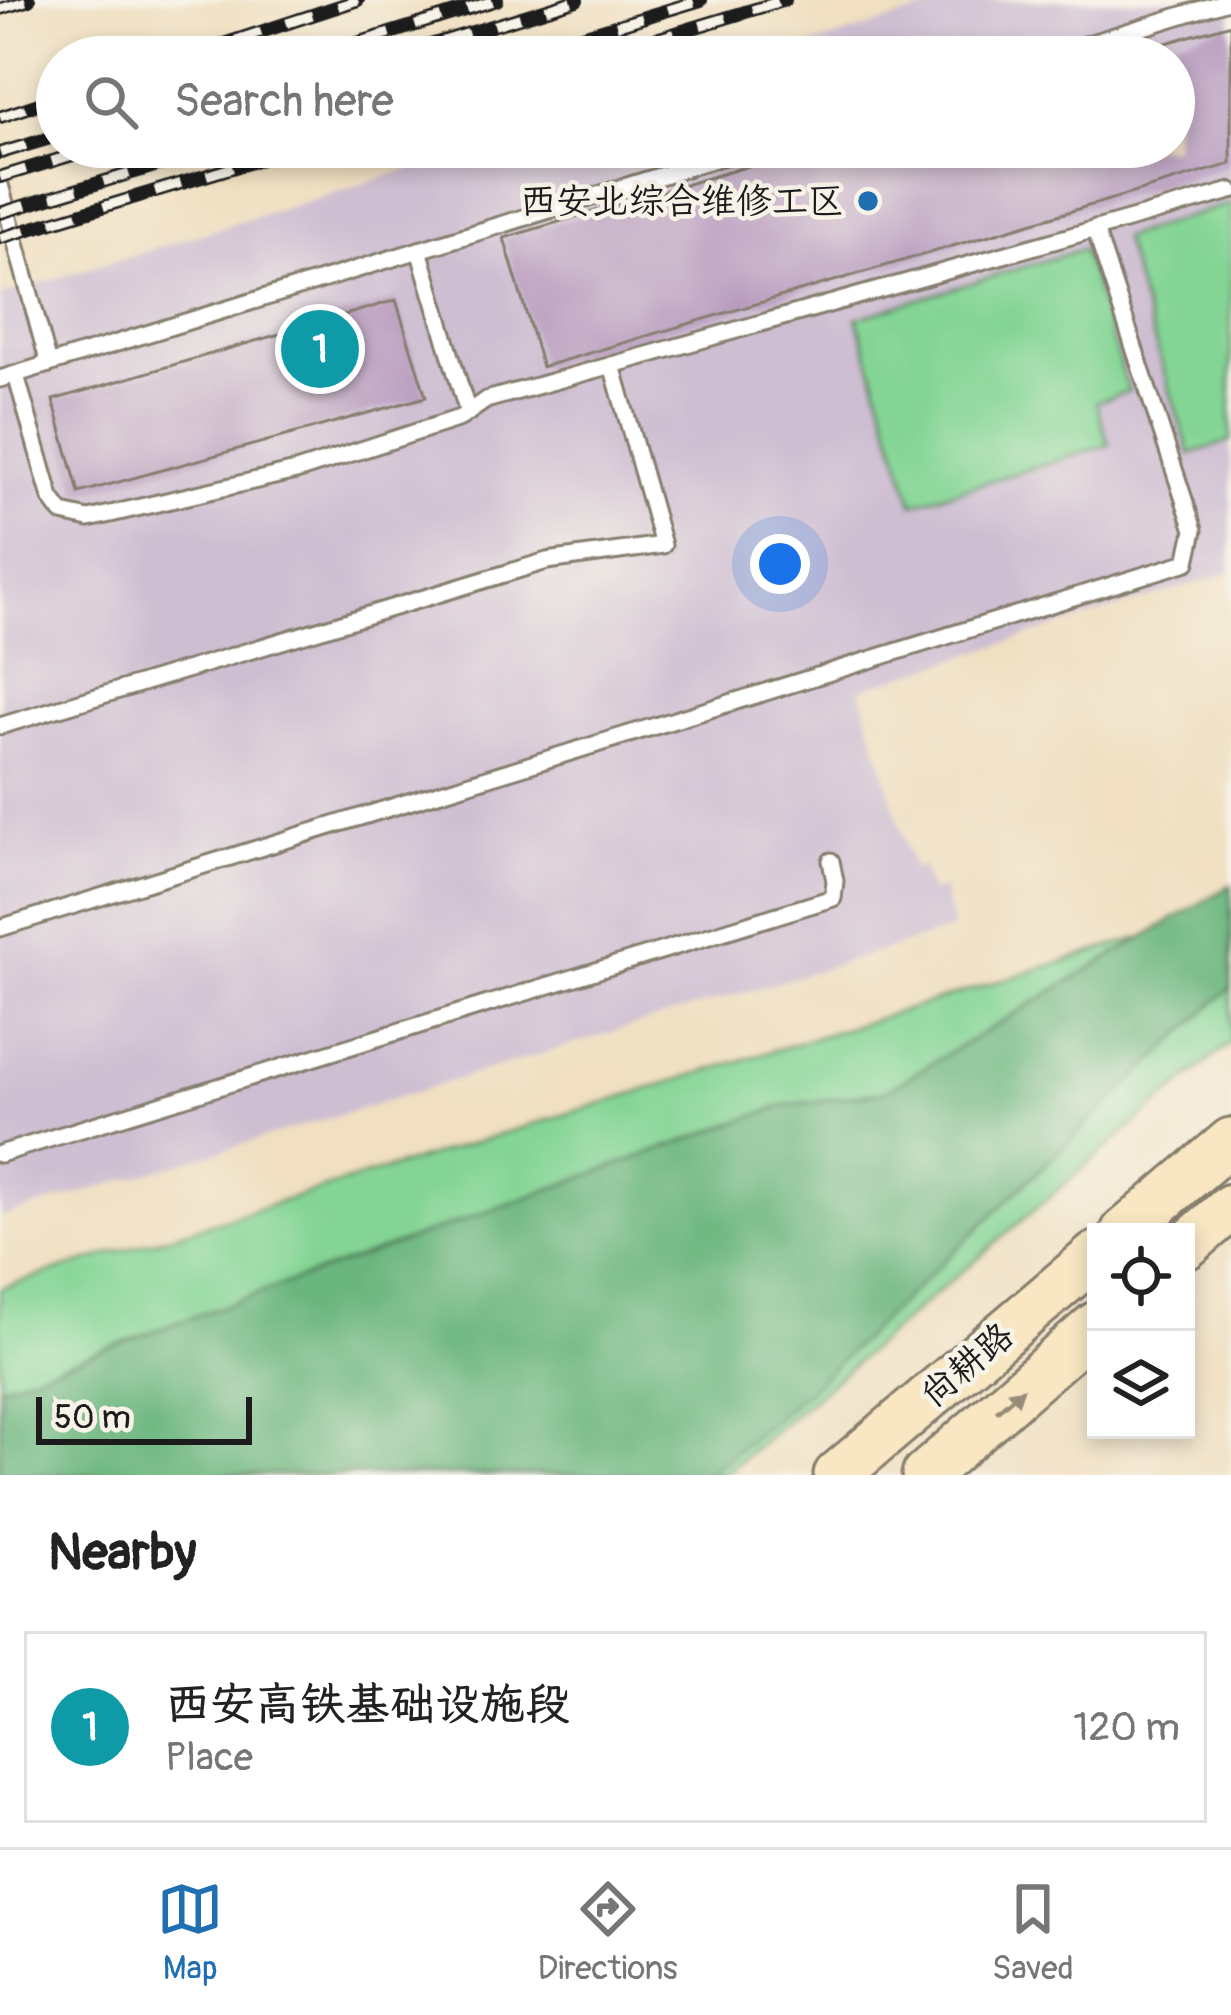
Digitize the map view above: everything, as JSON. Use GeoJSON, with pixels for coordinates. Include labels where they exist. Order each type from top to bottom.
{"type":"FeatureCollection","features":[{"type":"Feature","properties":{"kind":"street"},"geometry":{"type":"LineString","coordinates":[[1135,1223],[1231,1141]]}},
{"type":"Feature","properties":{"kind":"street"},"geometry":{"type":"LineString","coordinates":[[1195,1238],[1231,1207]]}},
{"type":"Feature","properties":{"kind":"street","name":"尚耕路"},"geometry":{"type":"LineString","coordinates":[[837,1475],[1087,1264]]}},
{"type":"Feature","properties":{"kind":"street","name":"尚耕路"},"geometry":{"type":"LineString","coordinates":[[925,1475],[1089,1331]]}},
{"type":"Feature","properties":{"kind":"lane"},"geometry":{"type":"LineString","coordinates":[[1114,36],[1231,0]]}},
{"type":"Feature","properties":{"kind":"lane"},"geometry":{"type":"LineString","coordinates":[[686,168],[8,377],[51,498],[62,513],[89,519],[296,471],[460,418],[486,400],[1231,191]]}},
{"type":"Feature","properties":{"kind":"lane"},"geometry":{"type":"LineString","coordinates":[[0,184],[49,364]]}},
{"type":"Feature","properties":{"kind":"lane"},"geometry":{"type":"LineString","coordinates":[[0,928],[1187,562],[1194,530],[1095,230]]}},
{"type":"Feature","properties":{"kind":"lane"},"geometry":{"type":"LineString","coordinates":[[419,250],[468,413]]}},
{"type":"Feature","properties":{"kind":"lane"},"geometry":{"type":"LineString","coordinates":[[0,726],[547,561],[663,545],[612,365]]}},
{"type":"Feature","properties":{"kind":"lane"},"geometry":{"type":"LineString","coordinates":[[0,1154],[833,898],[831,861]]}},
{"type":"Feature","properties":{"kind":"shaded area"},"geometry":{"type":"Polygon","coordinates":[[[958,0],[1231,0],[1231,572],[860,689],[913,869],[923,867],[930,892],[943,889],[953,929],[0,1218],[0,296],[414,168],[1195,168],[1195,36],[841,36],[958,0]]]}},
{"type":"Feature","properties":{"kind":"green space"},"geometry":{"type":"Polygon","coordinates":[[[1231,203],[1231,441],[1190,454],[1122,238],[1231,203]]]}},
{"type":"Feature","properties":{"kind":"green space"},"geometry":{"type":"Polygon","coordinates":[[[1082,249],[1129,391],[1096,402],[1109,445],[913,504],[857,318],[1082,249]]]}},
{"type":"Feature","properties":{"kind":"green space"},"geometry":{"type":"Polygon","coordinates":[[[1231,885],[1231,987],[808,1391],[707,1475],[0,1475],[0,1386],[782,1106],[885,1091],[1231,885]]]}},
{"type":"Feature","properties":{"kind":"green space"},"geometry":{"type":"Polygon","coordinates":[[[1231,910],[1231,1042],[723,1475],[0,1475],[0,1288],[1231,910]]]}},
{"type":"Feature","properties":{"kind":"building","name":"西安北综合维修工区"},"geometry":{"type":"Polygon","coordinates":[[[1231,24],[1231,164],[542,367],[504,238],[742,168],[1195,168],[1195,36],[1190,36],[1231,24]]]}},
{"type":"Feature","properties":{"kind":"building"},"geometry":{"type":"Polygon","coordinates":[[[396,300],[426,397],[79,493],[53,400],[396,300]]]}},
{"type":"Feature","properties":{"kind":"railway"},"geometry":{"type":"LineString","coordinates":[[0,9],[29,0]]}},
{"type":"Feature","properties":{"kind":"railway"},"geometry":{"type":"LineString","coordinates":[[248,36],[358,0]]}},
{"type":"Feature","properties":{"kind":"railway"},"geometry":{"type":"LineString","coordinates":[[380,36],[497,0]]}},
{"type":"Feature","properties":{"kind":"railway"},"geometry":{"type":"LineString","coordinates":[[460,36],[577,0]]}},
{"type":"Feature","properties":{"kind":"railway"},"geometry":{"type":"LineString","coordinates":[[582,36],[701,0]]}},
{"type":"Feature","properties":{"kind":"railway"},"geometry":{"type":"LineString","coordinates":[[666,36],[785,0]]}},
{"type":"Feature","properties":{"kind":"railway"},"geometry":{"type":"LineString","coordinates":[[0,117],[36,105]]}},
{"type":"Feature","properties":{"kind":"railway"},"geometry":{"type":"LineString","coordinates":[[0,153],[36,142]]}},
{"type":"Feature","properties":{"kind":"railway"},"geometry":{"type":"LineString","coordinates":[[0,177],[36,166]]}},
{"type":"Feature","properties":{"kind":"railway"},"geometry":{"type":"LineString","coordinates":[[0,213],[148,168]]}},
{"type":"Feature","properties":{"kind":"railway"},"geometry":{"type":"LineString","coordinates":[[0,238],[232,168]]}},
{"type":"Feature","properties":{"kind":"place","name":"西安北综合维修工区"},"geometry":{"type":"Point","coordinates":[868,201]}},
{"type":"Feature","properties":{"kind":"place","name":"西安高铁基础设施段"},"geometry":{"type":"Point","coordinates":[320,349]}}]}
